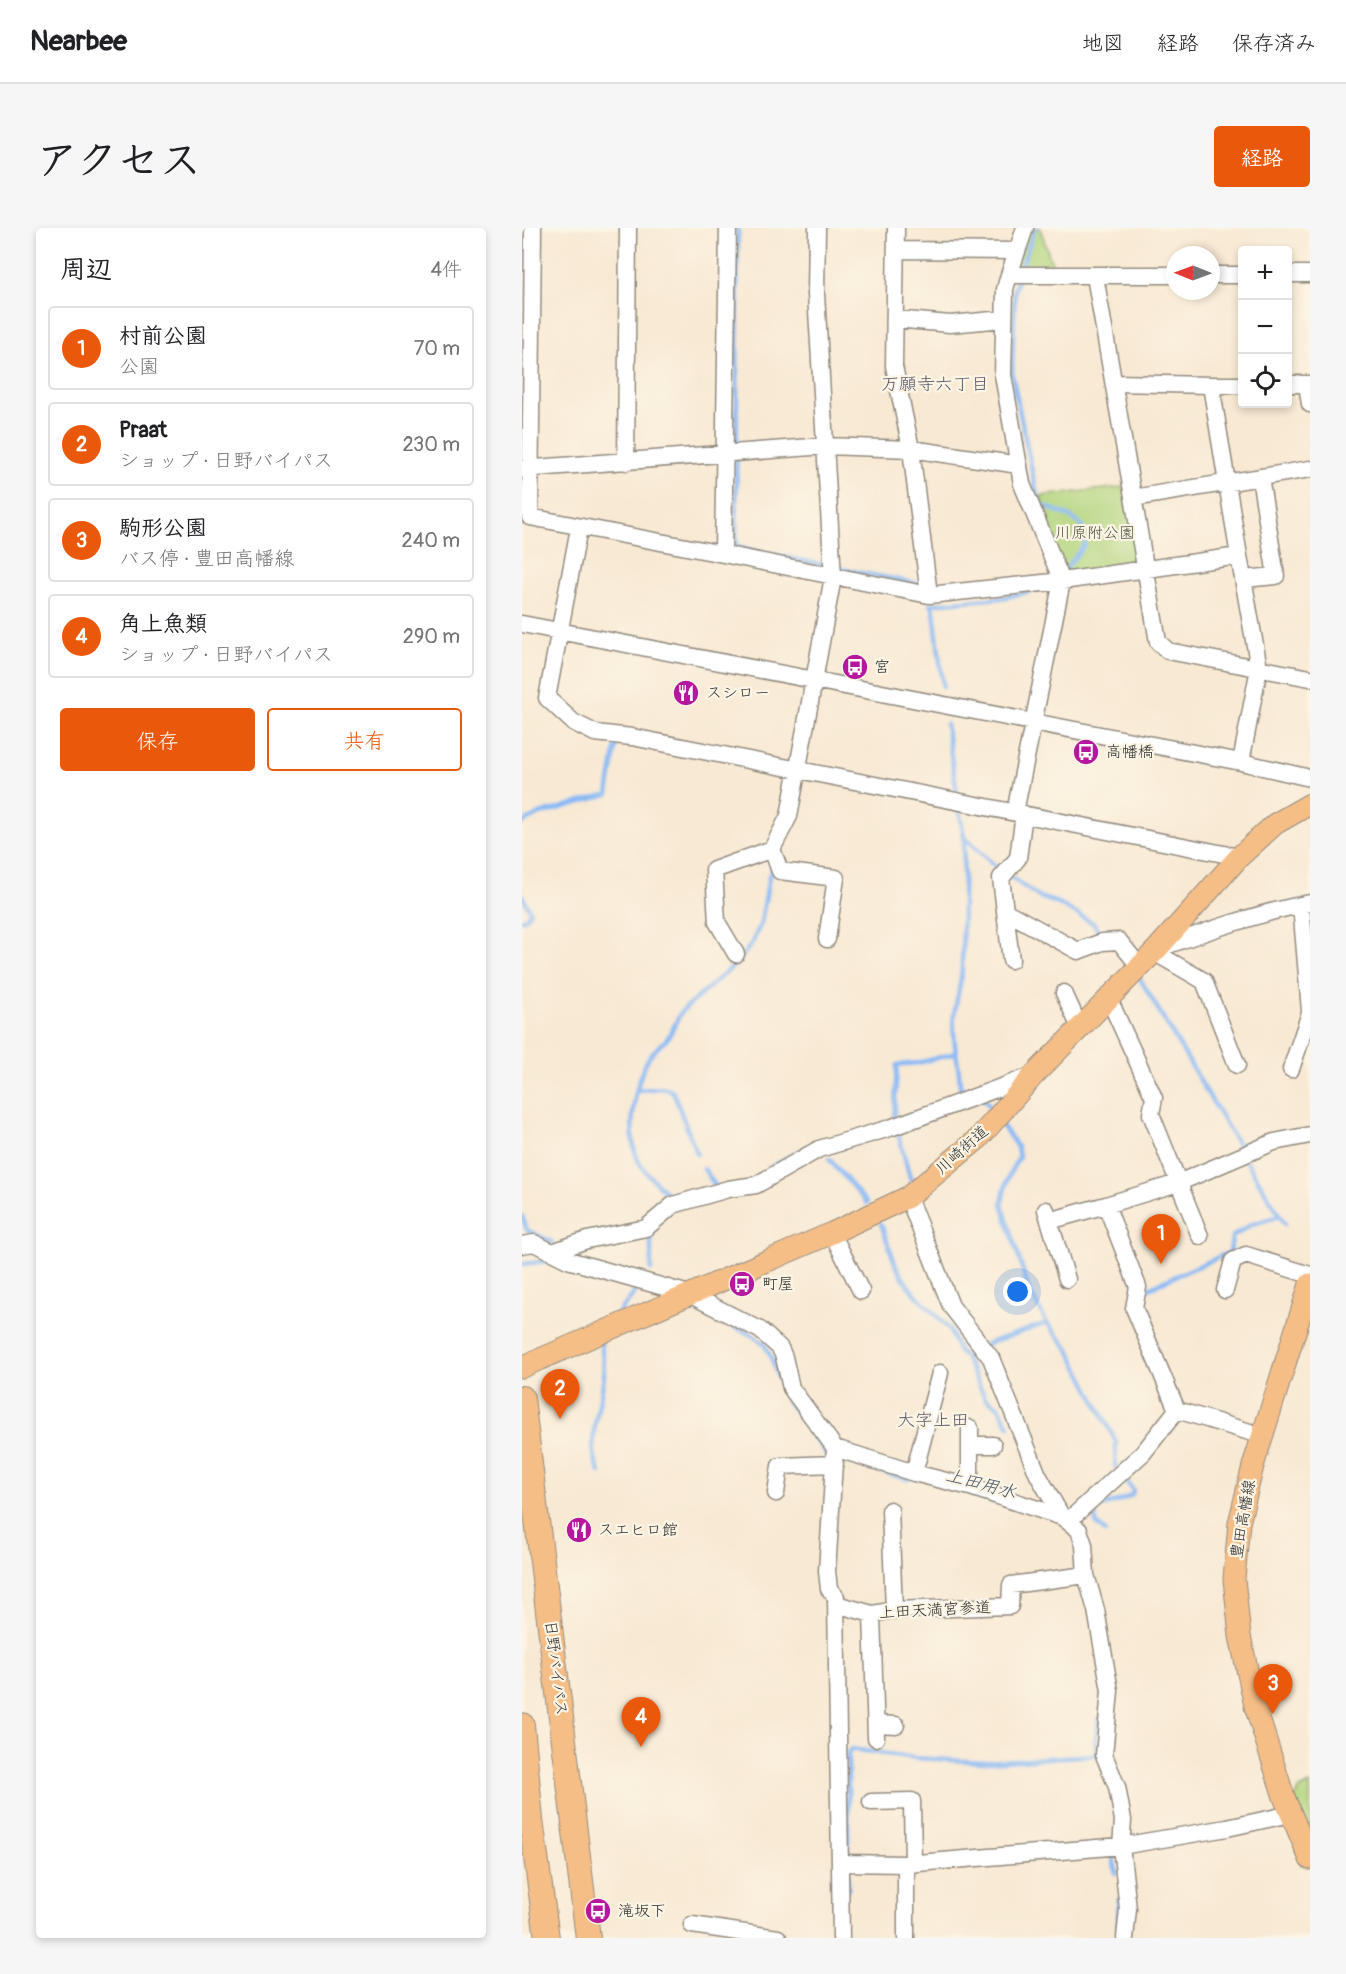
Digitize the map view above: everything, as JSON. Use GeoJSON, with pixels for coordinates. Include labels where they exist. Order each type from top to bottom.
{"type":"FeatureCollection","features":[{"type":"Feature","properties":{"kind":"highway","name":"日野バイパス"},"geometry":{"type":"LineString","coordinates":[[522,1398],[588,1938]]}},
{"type":"Feature","properties":{"kind":"highway"},"geometry":{"type":"LineString","coordinates":[[522,1725],[532,1831],[547,1938]]}},
{"type":"Feature","properties":{"kind":"main road","name":"川崎街道"},"geometry":{"type":"LineString","coordinates":[[522,1367],[832,1233],[908,1197],[978,1139],[1034,1075],[1150,956],[1239,857],[1275,824],[1310,804]]}},
{"type":"Feature","properties":{"kind":"main road","name":"豊田高幡線"},"geometry":{"type":"LineString","coordinates":[[1310,1284],[1253,1466],[1239,1523],[1235,1558],[1236,1606],[1255,1706],[1264,1739],[1310,1859]]}},
{"type":"Feature","properties":{"kind":"street"},"geometry":{"type":"LineString","coordinates":[[533,228],[526,469],[530,517],[929,595],[1062,581],[1239,556]]}},
{"type":"Feature","properties":{"kind":"street"},"geometry":{"type":"LineString","coordinates":[[626,462],[628,228]]}},
{"type":"Feature","properties":{"kind":"street"},"geometry":{"type":"LineString","coordinates":[[723,554],[733,454],[728,228]]}},
{"type":"Feature","properties":{"kind":"street"},"geometry":{"type":"LineString","coordinates":[[736,954],[717,922],[714,870],[771,849],[789,816],[833,577],[816,294],[817,228]]}},
{"type":"Feature","properties":{"kind":"street"},"geometry":{"type":"LineString","coordinates":[[896,228],[894,366],[911,449],[929,595]]}},
{"type":"Feature","properties":{"kind":"street"},"geometry":{"type":"LineString","coordinates":[[1011,960],[1001,878],[1018,858],[1019,813],[1033,722],[1062,581],[1027,499],[1003,375],[1005,289],[1025,228]]}},
{"type":"Feature","properties":{"kind":"street"},"geometry":{"type":"LineString","coordinates":[[896,250],[1017,251]]}},
{"type":"Feature","properties":{"kind":"street"},"geometry":{"type":"LineString","coordinates":[[1292,274],[1310,274]]}},
{"type":"Feature","properties":{"kind":"street"},"geometry":{"type":"LineString","coordinates":[[1009,275],[1166,275]]}},
{"type":"Feature","properties":{"kind":"street"},"geometry":{"type":"LineString","coordinates":[[1220,275],[1238,275]]}},
{"type":"Feature","properties":{"kind":"street"},"geometry":{"type":"LineString","coordinates":[[1095,276],[1158,642],[1168,651],[1310,678]]}},
{"type":"Feature","properties":{"kind":"street"},"geometry":{"type":"LineString","coordinates":[[895,319],[950,324],[1004,319]]}},
{"type":"Feature","properties":{"kind":"street"},"geometry":{"type":"LineString","coordinates":[[1114,383],[1238,385]]}},
{"type":"Feature","properties":{"kind":"street"},"geometry":{"type":"LineString","coordinates":[[1292,384],[1309,384],[1310,404]]}},
{"type":"Feature","properties":{"kind":"street"},"geometry":{"type":"LineString","coordinates":[[1211,385],[1259,668],[1241,762]]}},
{"type":"Feature","properties":{"kind":"street"},"geometry":{"type":"LineString","coordinates":[[526,469],[825,447],[911,449],[1019,465]]}},
{"type":"Feature","properties":{"kind":"street"},"geometry":{"type":"LineString","coordinates":[[1133,498],[1310,469]]}},
{"type":"Feature","properties":{"kind":"street"},"geometry":{"type":"LineString","coordinates":[[1243,579],[1276,576],[1260,477]]}},
{"type":"Feature","properties":{"kind":"street"},"geometry":{"type":"LineString","coordinates":[[579,528],[547,698],[573,722],[595,733],[632,737],[1239,857]]}},
{"type":"Feature","properties":{"kind":"street"},"geometry":{"type":"LineString","coordinates":[[522,624],[1241,762],[1310,778]]}},
{"type":"Feature","properties":{"kind":"street"},"geometry":{"type":"LineString","coordinates":[[771,849],[780,871],[836,878],[826,939]]}},
{"type":"Feature","properties":{"kind":"street"},"geometry":{"type":"LineString","coordinates":[[1150,956],[1205,932],[1305,904],[1310,1012],[1291,1069]]}},
{"type":"Feature","properties":{"kind":"street"},"geometry":{"type":"LineString","coordinates":[[1005,911],[1078,951],[1102,942],[1119,941],[1204,981],[1237,1065]]}},
{"type":"Feature","properties":{"kind":"street"},"geometry":{"type":"LineString","coordinates":[[1064,993],[1080,1028]]}},
{"type":"Feature","properties":{"kind":"street"},"geometry":{"type":"LineString","coordinates":[[1109,999],[1154,1098],[1151,1114],[1200,1236]]}},
{"type":"Feature","properties":{"kind":"street"},"geometry":{"type":"LineString","coordinates":[[552,1252],[587,1240],[646,1228],[673,1205],[728,1189],[756,1185],[819,1149],[890,1128],[1034,1075]]}},
{"type":"Feature","properties":{"kind":"street"},"geometry":{"type":"LineString","coordinates":[[1067,1279],[1047,1216],[1106,1205],[1178,1183],[1275,1142],[1310,1135]]}},
{"type":"Feature","properties":{"kind":"street"},"geometry":{"type":"LineString","coordinates":[[908,1197],[951,1306],[991,1358],[1038,1475],[1066,1519],[1079,1530],[1084,1545],[1086,1575],[1096,1610],[1110,1691],[1104,1755],[1118,1787],[1123,1820],[1121,1846],[1127,1900],[1125,1938]]}},
{"type":"Feature","properties":{"kind":"street"},"geometry":{"type":"LineString","coordinates":[[1106,1205],[1138,1287],[1134,1308],[1177,1410]]}},
{"type":"Feature","properties":{"kind":"street"},"geometry":{"type":"LineString","coordinates":[[832,1233],[861,1291]]}},
{"type":"Feature","properties":{"kind":"street"},"geometry":{"type":"LineString","coordinates":[[522,1245],[534,1243],[568,1260],[689,1294],[760,1330],[780,1348],[791,1388],[835,1456],[827,1571],[829,1589],[836,1596],[841,1938]]}},
{"type":"Feature","properties":{"kind":"street"},"geometry":{"type":"LineString","coordinates":[[1225,1290],[1233,1261],[1246,1255],[1310,1275]]}},
{"type":"Feature","properties":{"kind":"street"},"geometry":{"type":"LineString","coordinates":[[914,1473],[940,1373]]}},
{"type":"Feature","properties":{"kind":"street"},"geometry":{"type":"LineString","coordinates":[[1066,1519],[1143,1453],[1177,1410]]}},
{"type":"Feature","properties":{"kind":"street"},"geometry":{"type":"LineString","coordinates":[[1177,1410],[1263,1436]]}},
{"type":"Feature","properties":{"kind":"street"},"geometry":{"type":"LineString","coordinates":[[970,1428],[970,1487]]}},
{"type":"Feature","properties":{"kind":"street"},"geometry":{"type":"LineString","coordinates":[[970,1445],[993,1445]]}},
{"type":"Feature","properties":{"kind":"street"},"geometry":{"type":"LineString","coordinates":[[776,1493],[780,1466],[835,1456],[970,1487],[1066,1519]]}},
{"type":"Feature","properties":{"kind":"street"},"geometry":{"type":"LineString","coordinates":[[890,1510],[894,1610]]}},
{"type":"Feature","properties":{"kind":"street","name":"上田天満宮参道"},"geometry":{"type":"LineString","coordinates":[[836,1604],[872,1614],[894,1610],[1010,1606],[1011,1585],[1086,1575]]}},
{"type":"Feature","properties":{"kind":"street"},"geometry":{"type":"LineString","coordinates":[[872,1614],[876,1731],[896,1725]]}},
{"type":"Feature","properties":{"kind":"street"},"geometry":{"type":"LineString","coordinates":[[872,1802],[912,1801],[906,1938]]}},
{"type":"Feature","properties":{"kind":"street"},"geometry":{"type":"LineString","coordinates":[[841,1863],[909,1864],[1121,1846],[1227,1828],[1291,1814]]}},
{"type":"Feature","properties":{"kind":"street"},"geometry":{"type":"LineString","coordinates":[[692,1925],[778,1938]]}},
{"type":"Feature","properties":{"kind":"green space"},"geometry":{"type":"Polygon","coordinates":[[[1025,228],[1040,228],[1056,276],[1009,275],[1025,228]]]}},
{"type":"Feature","properties":{"kind":"green space","name":"川原附公園"},"geometry":{"type":"Polygon","coordinates":[[[1131,486],[1144,570],[1062,581],[1041,496],[1131,486]]]}},
{"type":"Feature","properties":{"kind":"green space"},"geometry":{"type":"Polygon","coordinates":[[[1310,1784],[1310,1838],[1294,1799],[1300,1789],[1310,1784]]]}},
{"type":"Feature","properties":{"kind":"waterway"},"geometry":{"type":"LineString","coordinates":[[738,228],[736,547],[823,565]]}},
{"type":"Feature","properties":{"kind":"waterway"},"geometry":{"type":"LineString","coordinates":[[1020,271],[1035,228]]}},
{"type":"Feature","properties":{"kind":"waterway"},"geometry":{"type":"LineString","coordinates":[[1018,279],[1015,288],[1012,375],[1039,504],[1067,515],[1082,525],[1085,544],[1063,572]]}},
{"type":"Feature","properties":{"kind":"waterway"},"geometry":{"type":"LineString","coordinates":[[841,569],[915,583]]}},
{"type":"Feature","properties":{"kind":"waterway"},"geometry":{"type":"LineString","coordinates":[[943,687],[934,611],[931,604],[1001,598],[1029,592]]}},
{"type":"Feature","properties":{"kind":"waterway"},"geometry":{"type":"LineString","coordinates":[[946,724],[957,793]]}},
{"type":"Feature","properties":{"kind":"waterway"},"geometry":{"type":"LineString","coordinates":[[522,823],[540,814],[608,794],[616,745]]}},
{"type":"Feature","properties":{"kind":"waterway"},"geometry":{"type":"LineString","coordinates":[[959,808],[964,837],[962,969],[954,1016],[954,1034],[960,1087],[971,1093]]}},
{"type":"Feature","properties":{"kind":"waterway"},"geometry":{"type":"LineString","coordinates":[[964,837],[999,870]]}},
{"type":"Feature","properties":{"kind":"waterway"},"geometry":{"type":"LineString","coordinates":[[668,1195],[643,1168],[635,1153],[633,1109],[644,1066],[671,1033],[682,1011],[739,961],[752,943],[761,923],[773,865]]}},
{"type":"Feature","properties":{"kind":"waterway"},"geometry":{"type":"LineString","coordinates":[[1009,876],[1039,897],[1055,902],[1093,923],[1102,936]]}},
{"type":"Feature","properties":{"kind":"waterway","name":"上田用水"},"geometry":{"type":"LineString","coordinates":[[522,895],[530,911],[522,920]]}},
{"type":"Feature","properties":{"kind":"waterway"},"geometry":{"type":"LineString","coordinates":[[1139,977],[1241,1150]]}},
{"type":"Feature","properties":{"kind":"waterway"},"geometry":{"type":"LineString","coordinates":[[894,1121],[897,1065],[918,1063],[956,1053]]}},
{"type":"Feature","properties":{"kind":"waterway"},"geometry":{"type":"LineString","coordinates":[[637,1090],[666,1088],[673,1092],[697,1154]]}},
{"type":"Feature","properties":{"kind":"waterway"},"geometry":{"type":"LineString","coordinates":[[984,1098],[992,1110]]}},
{"type":"Feature","properties":{"kind":"waterway"},"geometry":{"type":"LineString","coordinates":[[1002,1125],[1017,1147],[1019,1157],[1007,1179],[1002,1204],[1029,1290],[1047,1323],[1068,1348],[1116,1442],[1115,1467]]}},
{"type":"Feature","properties":{"kind":"waterway"},"geometry":{"type":"LineString","coordinates":[[897,1130],[911,1181]]}},
{"type":"Feature","properties":{"kind":"waterway"},"geometry":{"type":"LineString","coordinates":[[771,1167],[808,1147]]}},
{"type":"Feature","properties":{"kind":"waterway"},"geometry":{"type":"LineString","coordinates":[[829,1159],[867,1203]]}},
{"type":"Feature","properties":{"kind":"waterway"},"geometry":{"type":"LineString","coordinates":[[1247,1162],[1285,1224]]}},
{"type":"Feature","properties":{"kind":"waterway"},"geometry":{"type":"LineString","coordinates":[[704,1169],[717,1188]]}},
{"type":"Feature","properties":{"kind":"waterway"},"geometry":{"type":"LineString","coordinates":[[522,1216],[527,1230],[552,1242]]}},
{"type":"Feature","properties":{"kind":"waterway"},"geometry":{"type":"LineString","coordinates":[[1142,1291],[1230,1252],[1232,1237],[1252,1224],[1280,1216]]}},
{"type":"Feature","properties":{"kind":"waterway"},"geometry":{"type":"LineString","coordinates":[[881,1224],[896,1266],[909,1287],[949,1329],[959,1352],[965,1357],[986,1399],[998,1406],[1009,1426]]}},
{"type":"Feature","properties":{"kind":"waterway"},"geometry":{"type":"LineString","coordinates":[[651,1270],[651,1236],[654,1229]]}},
{"type":"Feature","properties":{"kind":"waterway","name":"上田用水"},"geometry":{"type":"LineString","coordinates":[[522,1264],[548,1261],[562,1265]]}},
{"type":"Feature","properties":{"kind":"waterway"},"geometry":{"type":"LineString","coordinates":[[616,1318],[637,1287]]}},
{"type":"Feature","properties":{"kind":"waterway","name":"上田用水"},"geometry":{"type":"LineString","coordinates":[[688,1306],[752,1335],[764,1344],[771,1357],[784,1396],[826,1454]]}},
{"type":"Feature","properties":{"kind":"waterway"},"geometry":{"type":"LineString","coordinates":[[986,1344],[1047,1323]]}},
{"type":"Feature","properties":{"kind":"waterway"},"geometry":{"type":"LineString","coordinates":[[600,1472],[595,1461],[593,1437],[604,1375],[601,1341]]}},
{"type":"Feature","properties":{"kind":"waterway","name":"上田用水"},"geometry":{"type":"LineString","coordinates":[[843,1460],[908,1479]]}},
{"type":"Feature","properties":{"kind":"waterway"},"geometry":{"type":"LineString","coordinates":[[1105,1532],[1096,1523],[1095,1510],[1132,1495],[1133,1490],[1125,1480]]}},
{"type":"Feature","properties":{"kind":"waterway","name":"上田用水"},"geometry":{"type":"LineString","coordinates":[[1097,1752],[1095,1743],[1099,1719]]}},
{"type":"Feature","properties":{"kind":"waterway"},"geometry":{"type":"LineString","coordinates":[[848,1890],[848,1753],[851,1749],[915,1758],[985,1762],[1097,1755]]}},
{"type":"Feature","properties":{"kind":"waterway","name":"上田用水"},"geometry":{"type":"LineString","coordinates":[[1113,1856],[1116,1873]]}},
{"type":"Feature","properties":{"kind":"waterway","name":"上田用水"},"geometry":{"type":"LineString","coordinates":[[1118,1926],[1119,1899]]}},
{"type":"Feature","properties":{"kind":"place","name":"宮"},"geometry":{"type":"Point","coordinates":[855,667]}},
{"type":"Feature","properties":{"kind":"place","name":"スシロー"},"geometry":{"type":"Point","coordinates":[686,693]}},
{"type":"Feature","properties":{"kind":"place","name":"高幡橋"},"geometry":{"type":"Point","coordinates":[1086,752]}},
{"type":"Feature","properties":{"kind":"place","name":"村前公園"},"geometry":{"type":"Point","coordinates":[1161,1264]}},
{"type":"Feature","properties":{"kind":"place","name":"町屋"},"geometry":{"type":"Point","coordinates":[742,1284]}},
{"type":"Feature","properties":{"kind":"place","name":"Praat"},"geometry":{"type":"Point","coordinates":[560,1419]}},
{"type":"Feature","properties":{"kind":"place","name":"スエヒロ館"},"geometry":{"type":"Point","coordinates":[579,1530]}},
{"type":"Feature","properties":{"kind":"place","name":"駒形公園"},"geometry":{"type":"Point","coordinates":[1273,1714]}},
{"type":"Feature","properties":{"kind":"place","name":"角上魚類"},"geometry":{"type":"Point","coordinates":[641,1747]}},
{"type":"Feature","properties":{"kind":"place","name":"滝坂下"},"geometry":{"type":"Point","coordinates":[598,1911]}},
{"type":"Feature","properties":{"kind":"district","name":"万願寺六丁目"},"geometry":{"type":"Point","coordinates":[935,384]}},
{"type":"Feature","properties":{"kind":"district","name":"大字上田"},"geometry":{"type":"Point","coordinates":[933,1420]}}]}
